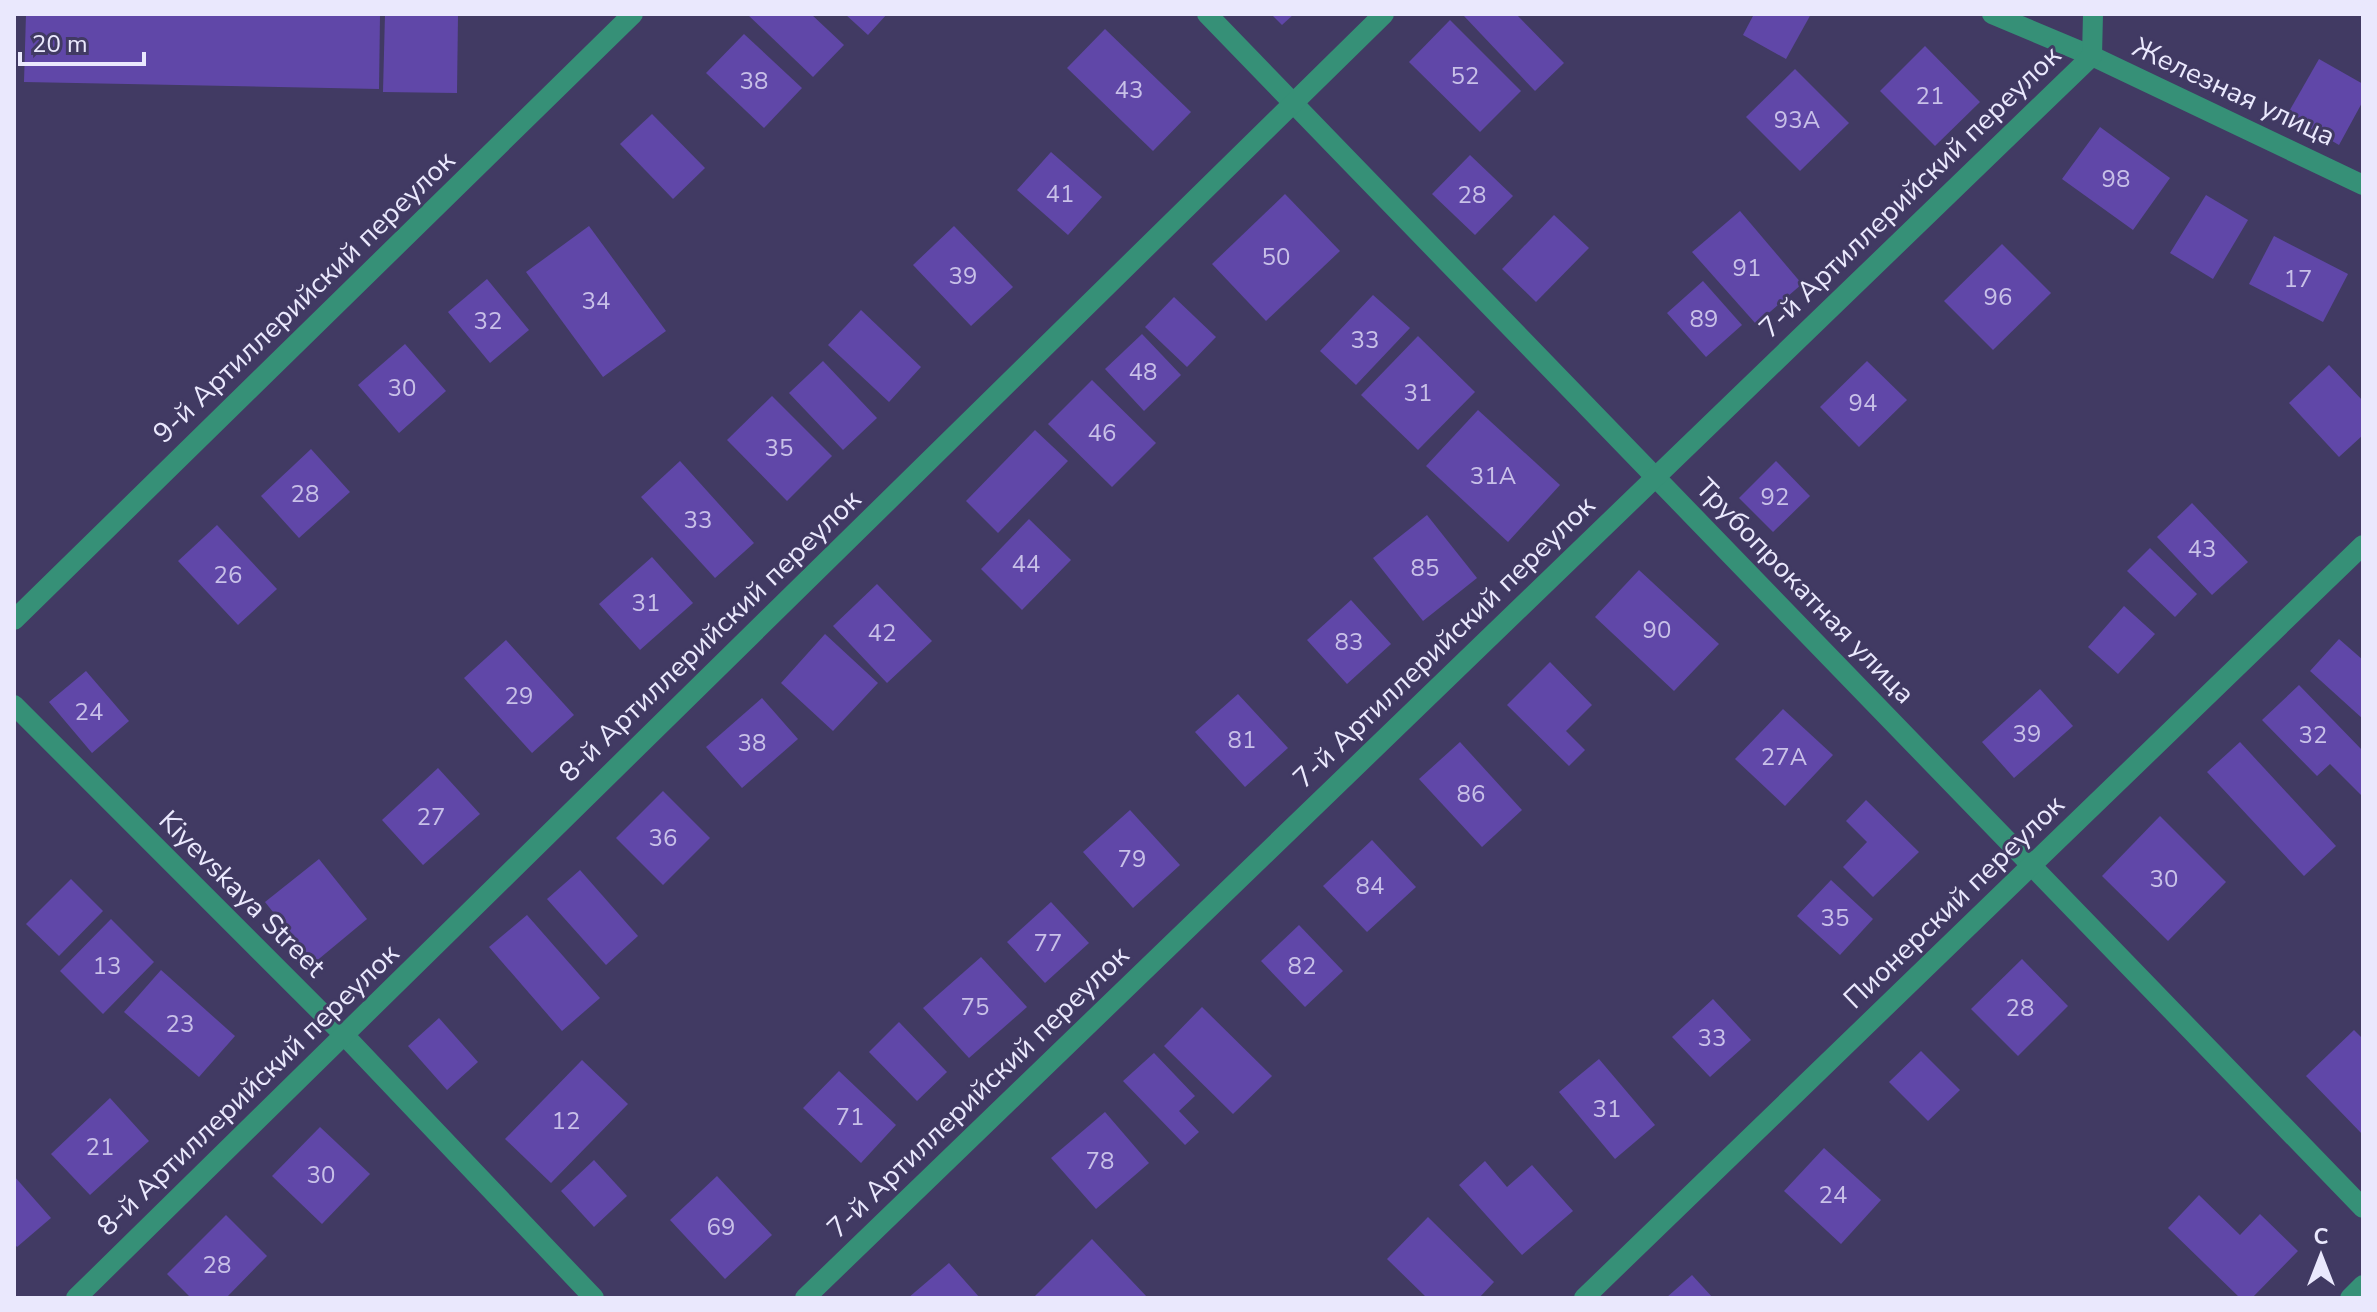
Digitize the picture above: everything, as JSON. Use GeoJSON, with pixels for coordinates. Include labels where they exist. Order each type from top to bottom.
{"type":"FeatureCollection","features":[{"type":"Feature","properties":{"kind":"street","name":"9-й Артиллерийский переулок"},"geometry":{"type":"LineString","coordinates":[[14,620],[633,14]]}},
{"type":"Feature","properties":{"kind":"street","name":"Трубопрокатная улица"},"geometry":{"type":"LineString","coordinates":[[1207,14],[2363,1208]]}},
{"type":"Feature","properties":{"kind":"street","name":"8-й Артиллерийский переулок"},"geometry":{"type":"LineString","coordinates":[[76,1298],[1384,14]]}},
{"type":"Feature","properties":{"kind":"street","name":"Железная улица"},"geometry":{"type":"LineString","coordinates":[[1992,14],[2092,56],[2363,185]]}},
{"type":"Feature","properties":{"kind":"street","name":"7-й Артиллерийский переулок"},"geometry":{"type":"LineString","coordinates":[[805,1298],[2092,56],[2093,14]]}},
{"type":"Feature","properties":{"kind":"street","name":"Пионерский переулок"},"geometry":{"type":"LineString","coordinates":[[1584,1298],[2363,545]]}},
{"type":"Feature","properties":{"kind":"street","name":"Kiyevskaya Street"},"geometry":{"type":"LineString","coordinates":[[14,705],[344,1035],[594,1298]]}},
{"type":"Feature","properties":{"kind":"street"},"geometry":{"type":"LineString","coordinates":[[2350,1298],[2363,1285]]}},
{"type":"Feature","properties":{"kind":"building"},"geometry":{"type":"Polygon","coordinates":[[[26,14],[380,14],[379,89],[24,82],[26,14]]]}},
{"type":"Feature","properties":{"kind":"building"},"geometry":{"type":"Polygon","coordinates":[[[385,14],[458,14],[457,93],[383,92],[385,14]]]}},
{"type":"Feature","properties":{"kind":"building"},"geometry":{"type":"Polygon","coordinates":[[[747,14],[811,14],[844,45],[813,77],[747,14]]]}},
{"type":"Feature","properties":{"kind":"building"},"geometry":{"type":"Polygon","coordinates":[[[845,14],[887,14],[868,35],[845,14]]]}},
{"type":"Feature","properties":{"kind":"building"},"geometry":{"type":"Polygon","coordinates":[[[1271,14],[1294,14],[1282,25],[1271,14]]]}},
{"type":"Feature","properties":{"kind":"building"},"geometry":{"type":"Polygon","coordinates":[[[1516,14],[1564,63],[1535,91],[1464,16],[1516,14]]]}},
{"type":"Feature","properties":{"kind":"building"},"geometry":{"type":"Polygon","coordinates":[[[1754,14],[1811,14],[1786,59],[1743,35],[1754,14]]]}},
{"type":"Feature","properties":{"kind":"building"},"geometry":{"type":"Polygon","coordinates":[[[1450,20],[1521,91],[1480,132],[1409,62],[1450,20]]]}},
{"type":"Feature","properties":{"kind":"building"},"geometry":{"type":"Polygon","coordinates":[[[1105,29],[1191,112],[1153,151],[1067,68],[1105,29]]]}},
{"type":"Feature","properties":{"kind":"building"},"geometry":{"type":"Polygon","coordinates":[[[744,34],[802,88],[764,128],[706,73],[744,34]]]}},
{"type":"Feature","properties":{"kind":"building"},"geometry":{"type":"Polygon","coordinates":[[[1925,46],[1980,102],[1935,146],[1880,91],[1925,46]]]}},
{"type":"Feature","properties":{"kind":"building"},"geometry":{"type":"Polygon","coordinates":[[[2319,59],[2363,84],[2363,101],[2339,145],[2287,115],[2319,59]]]}},
{"type":"Feature","properties":{"kind":"building"},"geometry":{"type":"Polygon","coordinates":[[[1795,69],[1849,123],[1800,171],[1746,117],[1795,69]]]}},
{"type":"Feature","properties":{"kind":"building"},"geometry":{"type":"Polygon","coordinates":[[[652,114],[705,168],[673,199],[620,144],[652,114]]]}},
{"type":"Feature","properties":{"kind":"building"},"geometry":{"type":"Polygon","coordinates":[[[2100,127],[2170,178],[2133,230],[2062,179],[2100,127]]]}},
{"type":"Feature","properties":{"kind":"building"},"geometry":{"type":"Polygon","coordinates":[[[1051,152],[1102,197],[1068,235],[1017,190],[1051,152]]]}},
{"type":"Feature","properties":{"kind":"building"},"geometry":{"type":"Polygon","coordinates":[[[1470,155],[1513,196],[1475,235],[1432,194],[1470,155]]]}},
{"type":"Feature","properties":{"kind":"building"},"geometry":{"type":"Polygon","coordinates":[[[1285,194],[1340,251],[1266,321],[1212,264],[1285,194]]]}},
{"type":"Feature","properties":{"kind":"building"},"geometry":{"type":"Polygon","coordinates":[[[2206,195],[2248,220],[2213,279],[2170,253],[2206,195]]]}},
{"type":"Feature","properties":{"kind":"building"},"geometry":{"type":"Polygon","coordinates":[[[1740,211],[1802,284],[1756,324],[1692,252],[1740,211]]]}},
{"type":"Feature","properties":{"kind":"building"},"geometry":{"type":"Polygon","coordinates":[[[1554,215],[1589,248],[1536,302],[1502,269],[1554,215]]]}},
{"type":"Feature","properties":{"kind":"building"},"geometry":{"type":"Polygon","coordinates":[[[589,226],[666,331],[603,377],[526,272],[589,226]]]}},
{"type":"Feature","properties":{"kind":"building"},"geometry":{"type":"Polygon","coordinates":[[[954,226],[1013,287],[971,326],[913,265],[954,226]]]}},
{"type":"Feature","properties":{"kind":"building"},"geometry":{"type":"Polygon","coordinates":[[[2274,236],[2348,274],[2323,322],[2249,284],[2274,236]]]}},
{"type":"Feature","properties":{"kind":"building"},"geometry":{"type":"Polygon","coordinates":[[[2002,244],[2051,293],[1993,350],[1944,301],[2002,244]]]}},
{"type":"Feature","properties":{"kind":"building"},"geometry":{"type":"Polygon","coordinates":[[[487,279],[529,330],[490,363],[448,312],[487,279]]]}},
{"type":"Feature","properties":{"kind":"building"},"geometry":{"type":"Polygon","coordinates":[[[1703,281],[1742,325],[1706,357],[1667,313],[1703,281]]]}},
{"type":"Feature","properties":{"kind":"building"},"geometry":{"type":"Polygon","coordinates":[[[1373,295],[1410,328],[1356,385],[1320,351],[1373,295]]]}},
{"type":"Feature","properties":{"kind":"building"},"geometry":{"type":"Polygon","coordinates":[[[1174,297],[1216,337],[1187,367],[1145,327],[1174,297]]]}},
{"type":"Feature","properties":{"kind":"building"},"geometry":{"type":"Polygon","coordinates":[[[861,310],[921,367],[889,402],[828,345],[861,310]]]}},
{"type":"Feature","properties":{"kind":"building"},"geometry":{"type":"Polygon","coordinates":[[[1142,334],[1181,375],[1144,411],[1105,369],[1142,334]]]}},
{"type":"Feature","properties":{"kind":"building"},"geometry":{"type":"Polygon","coordinates":[[[1418,336],[1475,392],[1418,450],[1361,395],[1418,336]]]}},
{"type":"Feature","properties":{"kind":"building"},"geometry":{"type":"Polygon","coordinates":[[[405,344],[446,391],[399,433],[358,385],[405,344]]]}},
{"type":"Feature","properties":{"kind":"building"},"geometry":{"type":"Polygon","coordinates":[[[823,361],[877,418],[843,450],[789,393],[823,361]]]}},
{"type":"Feature","properties":{"kind":"building"},"geometry":{"type":"Polygon","coordinates":[[[1867,361],[1907,400],[1859,447],[1820,407],[1867,361]]]}},
{"type":"Feature","properties":{"kind":"building"},"geometry":{"type":"Polygon","coordinates":[[[2329,365],[2363,401],[2363,435],[2339,457],[2289,403],[2329,365]]]}},
{"type":"Feature","properties":{"kind":"building"},"geometry":{"type":"Polygon","coordinates":[[[1092,380],[1156,443],[1112,487],[1048,424],[1092,380]]]}},
{"type":"Feature","properties":{"kind":"building"},"geometry":{"type":"Polygon","coordinates":[[[772,396],[832,456],[787,501],[727,440],[772,396]]]}},
{"type":"Feature","properties":{"kind":"building"},"geometry":{"type":"Polygon","coordinates":[[[1478,410],[1560,485],[1508,542],[1426,466],[1478,410]]]}},
{"type":"Feature","properties":{"kind":"building"},"geometry":{"type":"Polygon","coordinates":[[[1035,430],[1068,461],[998,533],[966,501],[1035,430]]]}},
{"type":"Feature","properties":{"kind":"building"},"geometry":{"type":"Polygon","coordinates":[[[311,449],[350,492],[299,538],[261,496],[311,449]]]}},
{"type":"Feature","properties":{"kind":"building"},"geometry":{"type":"Polygon","coordinates":[[[680,461],[754,543],[715,578],[641,497],[680,461]]]}},
{"type":"Feature","properties":{"kind":"building"},"geometry":{"type":"Polygon","coordinates":[[[1776,461],[1810,496],[1773,532],[1739,498],[1776,461]]]}},
{"type":"Feature","properties":{"kind":"building"},"geometry":{"type":"Polygon","coordinates":[[[2192,503],[2248,562],[2212,595],[2157,537],[2192,503]]]}},
{"type":"Feature","properties":{"kind":"building"},"geometry":{"type":"Polygon","coordinates":[[[1427,515],[1477,578],[1423,621],[1373,558],[1427,515]]]}},
{"type":"Feature","properties":{"kind":"building"},"geometry":{"type":"Polygon","coordinates":[[[1029,519],[1071,560],[1022,610],[981,569],[1029,519]]]}},
{"type":"Feature","properties":{"kind":"building"},"geometry":{"type":"Polygon","coordinates":[[[217,525],[277,589],[238,625],[178,561],[217,525]]]}},
{"type":"Feature","properties":{"kind":"building"},"geometry":{"type":"Polygon","coordinates":[[[2150,548],[2197,594],[2175,617],[2127,571],[2150,548]]]}},
{"type":"Feature","properties":{"kind":"building"},"geometry":{"type":"Polygon","coordinates":[[[652,557],[693,603],[640,650],[599,604],[652,557]]]}},
{"type":"Feature","properties":{"kind":"building"},"geometry":{"type":"Polygon","coordinates":[[[1639,570],[1719,644],[1674,691],[1595,617],[1639,570]]]}},
{"type":"Feature","properties":{"kind":"building"},"geometry":{"type":"Polygon","coordinates":[[[877,584],[932,641],[887,683],[833,626],[877,584]]]}},
{"type":"Feature","properties":{"kind":"building"},"geometry":{"type":"Polygon","coordinates":[[[1351,600],[1391,644],[1347,684],[1307,640],[1351,600]]]}},
{"type":"Feature","properties":{"kind":"building"},"geometry":{"type":"Polygon","coordinates":[[[2124,606],[2155,634],[2118,674],[2088,647],[2124,606]]]}},
{"type":"Feature","properties":{"kind":"building"},"geometry":{"type":"Polygon","coordinates":[[[825,634],[878,683],[833,731],[781,683],[825,634]]]}},
{"type":"Feature","properties":{"kind":"building"},"geometry":{"type":"Polygon","coordinates":[[[2339,639],[2363,660],[2363,719],[2310,671],[2339,639]]]}},
{"type":"Feature","properties":{"kind":"building"},"geometry":{"type":"Polygon","coordinates":[[[506,640],[574,715],[532,753],[464,678],[506,640]]]}},
{"type":"Feature","properties":{"kind":"building"},"geometry":{"type":"Polygon","coordinates":[[[1550,662],[1592,705],[1566,731],[1585,750],[1569,766],[1507,705],[1550,662]]]}},
{"type":"Feature","properties":{"kind":"building"},"geometry":{"type":"Polygon","coordinates":[[[86,671],[129,721],[92,753],[49,702],[86,671]]]}},
{"type":"Feature","properties":{"kind":"building"},"geometry":{"type":"Polygon","coordinates":[[[2299,685],[2363,751],[2363,797],[2330,764],[2317,776],[2262,720],[2299,685]]]}},
{"type":"Feature","properties":{"kind":"building"},"geometry":{"type":"Polygon","coordinates":[[[2040,689],[2073,726],[2014,778],[1982,742],[2040,689]]]}},
{"type":"Feature","properties":{"kind":"building"},"geometry":{"type":"Polygon","coordinates":[[[1238,694],[1288,748],[1245,787],[1195,732],[1238,694]]]}},
{"type":"Feature","properties":{"kind":"building"},"geometry":{"type":"Polygon","coordinates":[[[762,698],[798,739],[742,788],[706,747],[762,698]]]}},
{"type":"Feature","properties":{"kind":"building"},"geometry":{"type":"Polygon","coordinates":[[[1783,709],[1833,755],[1785,806],[1735,759],[1783,709]]]}},
{"type":"Feature","properties":{"kind":"building"},"geometry":{"type":"Polygon","coordinates":[[[1460,742],[1522,810],[1482,847],[1419,779],[1460,742]]]}},
{"type":"Feature","properties":{"kind":"building"},"geometry":{"type":"Polygon","coordinates":[[[2240,742],[2336,846],[2304,876],[2207,772],[2240,742]]]}},
{"type":"Feature","properties":{"kind":"building"},"geometry":{"type":"Polygon","coordinates":[[[438,768],[480,814],[423,865],[382,820],[438,768]]]}},
{"type":"Feature","properties":{"kind":"building"},"geometry":{"type":"Polygon","coordinates":[[[663,791],[710,838],[663,885],[616,838],[663,791]]]}},
{"type":"Feature","properties":{"kind":"building"},"geometry":{"type":"Polygon","coordinates":[[[1866,800],[1919,852],[1873,897],[1843,867],[1867,842],[1846,821],[1866,800]]]}},
{"type":"Feature","properties":{"kind":"building"},"geometry":{"type":"Polygon","coordinates":[[[1130,810],[1180,865],[1133,908],[1083,852],[1130,810]]]}},
{"type":"Feature","properties":{"kind":"building"},"geometry":{"type":"Polygon","coordinates":[[[2160,816],[2226,882],[2168,941],[2102,876],[2160,816]]]}},
{"type":"Feature","properties":{"kind":"building"},"geometry":{"type":"Polygon","coordinates":[[[1372,840],[1416,887],[1367,932],[1323,886],[1372,840]]]}},
{"type":"Feature","properties":{"kind":"building"},"geometry":{"type":"Polygon","coordinates":[[[319,859],[367,919],[314,963],[265,902],[319,859]]]}},
{"type":"Feature","properties":{"kind":"building"},"geometry":{"type":"Polygon","coordinates":[[[580,870],[638,936],[606,965],[547,899],[580,870]]]}},
{"type":"Feature","properties":{"kind":"building"},"geometry":{"type":"Polygon","coordinates":[[[71,879],[103,911],[59,956],[26,924],[71,879]]]}},
{"type":"Feature","properties":{"kind":"building"},"geometry":{"type":"Polygon","coordinates":[[[1831,880],[1873,919],[1840,955],[1797,916],[1831,880]]]}},
{"type":"Feature","properties":{"kind":"building"},"geometry":{"type":"Polygon","coordinates":[[[1051,902],[1089,943],[1045,983],[1007,942],[1051,902]]]}},
{"type":"Feature","properties":{"kind":"building"},"geometry":{"type":"Polygon","coordinates":[[[527,915],[600,998],[562,1031],[489,947],[527,915]]]}},
{"type":"Feature","properties":{"kind":"building"},"geometry":{"type":"Polygon","coordinates":[[[111,919],[154,962],[103,1014],[60,971],[111,919]]]}},
{"type":"Feature","properties":{"kind":"building"},"geometry":{"type":"Polygon","coordinates":[[[1299,925],[1343,971],[1305,1007],[1261,961],[1299,925]]]}},
{"type":"Feature","properties":{"kind":"building"},"geometry":{"type":"Polygon","coordinates":[[[981,957],[1027,1007],[969,1058],[923,1008],[981,957]]]}},
{"type":"Feature","properties":{"kind":"building"},"geometry":{"type":"Polygon","coordinates":[[[2022,959],[2068,1006],[2018,1056],[1971,1009],[2022,959]]]}},
{"type":"Feature","properties":{"kind":"building"},"geometry":{"type":"Polygon","coordinates":[[[161,970],[235,1036],[199,1077],[124,1012],[161,970]]]}},
{"type":"Feature","properties":{"kind":"building"},"geometry":{"type":"Polygon","coordinates":[[[1713,999],[1751,1040],[1710,1077],[1672,1037],[1713,999]]]}},
{"type":"Feature","properties":{"kind":"building"},"geometry":{"type":"Polygon","coordinates":[[[1202,1007],[1272,1076],[1233,1114],[1164,1046],[1202,1007]]]}},
{"type":"Feature","properties":{"kind":"building"},"geometry":{"type":"Polygon","coordinates":[[[439,1018],[478,1062],[447,1090],[408,1046],[439,1018]]]}},
{"type":"Feature","properties":{"kind":"building"},"geometry":{"type":"Polygon","coordinates":[[[899,1022],[947,1072],[917,1101],[869,1052],[899,1022]]]}},
{"type":"Feature","properties":{"kind":"building"},"geometry":{"type":"Polygon","coordinates":[[[2354,1030],[2363,1039],[2363,1135],[2306,1076],[2354,1030]]]}},
{"type":"Feature","properties":{"kind":"building"},"geometry":{"type":"Polygon","coordinates":[[[1921,1051],[1960,1090],[1928,1121],[1889,1082],[1921,1051]]]}},
{"type":"Feature","properties":{"kind":"building"},"geometry":{"type":"Polygon","coordinates":[[[1154,1053],[1195,1096],[1179,1111],[1199,1132],[1185,1145],[1123,1081],[1154,1053]]]}},
{"type":"Feature","properties":{"kind":"building"},"geometry":{"type":"Polygon","coordinates":[[[1599,1059],[1655,1125],[1615,1159],[1559,1092],[1599,1059]]]}},
{"type":"Feature","properties":{"kind":"building"},"geometry":{"type":"Polygon","coordinates":[[[582,1060],[628,1104],[551,1183],[505,1139],[582,1060]]]}},
{"type":"Feature","properties":{"kind":"building"},"geometry":{"type":"Polygon","coordinates":[[[839,1071],[896,1125],[861,1163],[803,1108],[839,1071]]]}},
{"type":"Feature","properties":{"kind":"building"},"geometry":{"type":"Polygon","coordinates":[[[110,1098],[149,1141],[90,1195],[51,1154],[110,1098]]]}},
{"type":"Feature","properties":{"kind":"building"},"geometry":{"type":"Polygon","coordinates":[[[1105,1112],[1149,1163],[1096,1209],[1051,1158],[1105,1112]]]}},
{"type":"Feature","properties":{"kind":"building"},"geometry":{"type":"Polygon","coordinates":[[[320,1127],[370,1174],[322,1224],[272,1176],[320,1127]]]}},
{"type":"Feature","properties":{"kind":"building"},"geometry":{"type":"Polygon","coordinates":[[[1824,1148],[1881,1200],[1841,1244],[1784,1191],[1824,1148]]]}},
{"type":"Feature","properties":{"kind":"building"},"geometry":{"type":"Polygon","coordinates":[[[594,1160],[627,1196],[594,1227],[561,1191],[594,1160]]]}},
{"type":"Feature","properties":{"kind":"building"},"geometry":{"type":"Polygon","coordinates":[[[1485,1161],[1507,1187],[1532,1165],[1573,1211],[1522,1255],[1459,1185],[1485,1161]]]}},
{"type":"Feature","properties":{"kind":"building"},"geometry":{"type":"Polygon","coordinates":[[[14,1176],[51,1218],[17,1247],[14,1243],[14,1176]]]}},
{"type":"Feature","properties":{"kind":"building"},"geometry":{"type":"Polygon","coordinates":[[[717,1176],[772,1235],[725,1279],[670,1220],[717,1176]]]}},
{"type":"Feature","properties":{"kind":"building"},"geometry":{"type":"Polygon","coordinates":[[[2199,1195],[2240,1235],[2260,1214],[2298,1251],[2252,1298],[2240,1298],[2168,1228],[2199,1195]]]}},
{"type":"Feature","properties":{"kind":"building"},"geometry":{"type":"Polygon","coordinates":[[[226,1215],[267,1256],[226,1298],[191,1298],[167,1274],[226,1215]]]}},
{"type":"Feature","properties":{"kind":"building"},"geometry":{"type":"Polygon","coordinates":[[[1428,1217],[1494,1282],[1479,1298],[1427,1298],[1387,1259],[1428,1217]]]}},
{"type":"Feature","properties":{"kind":"building"},"geometry":{"type":"Polygon","coordinates":[[[1092,1239],[1148,1298],[1033,1298],[1092,1239]]]}},
{"type":"Feature","properties":{"kind":"building"},"geometry":{"type":"Polygon","coordinates":[[[949,1263],[980,1298],[908,1298],[949,1263]]]}},
{"type":"Feature","properties":{"kind":"building"},"geometry":{"type":"Polygon","coordinates":[[[1692,1275],[1713,1298],[1666,1298],[1692,1275]]]}}]}
